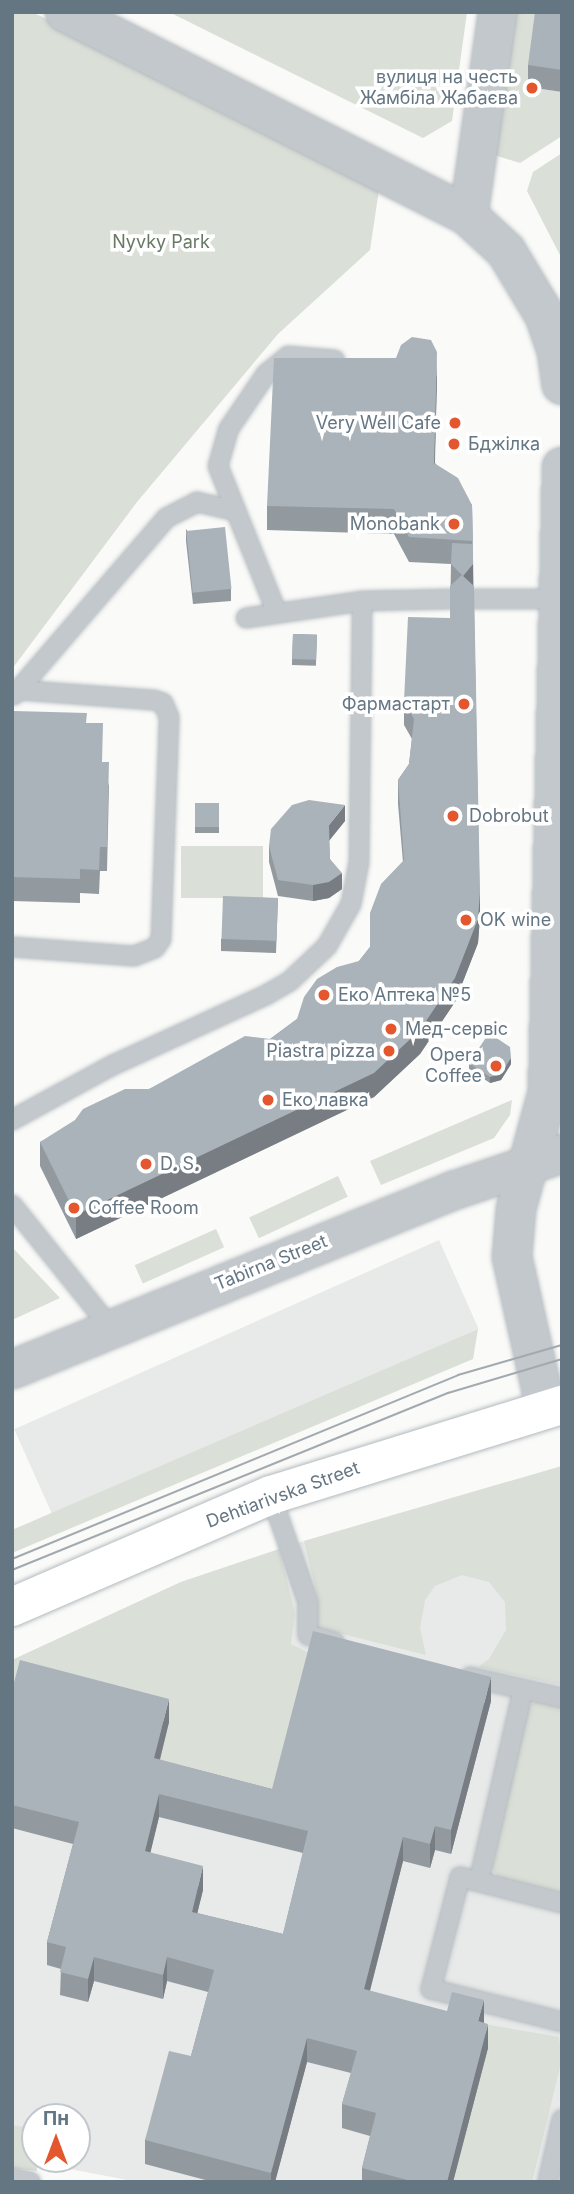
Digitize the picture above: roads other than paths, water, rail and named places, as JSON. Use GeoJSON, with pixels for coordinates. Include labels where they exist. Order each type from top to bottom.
{"type":"FeatureCollection","features":[{"type":"Feature","properties":{"kind":"main road","name":"Dehtiarivska Street"},"geometry":{"type":"LineString","coordinates":[[12,1607],[271,1496],[554,1407]]}},
{"type":"Feature","properties":{"kind":"street"},"geometry":{"type":"LineString","coordinates":[[65,12],[468,216],[506,251],[540,306],[557,351],[562,385]]}},
{"type":"Feature","properties":{"kind":"street"},"geometry":{"type":"LineString","coordinates":[[468,216],[497,12]]}},
{"type":"Feature","properties":{"kind":"street"},"geometry":{"type":"LineString","coordinates":[[554,1407],[512,1257],[516,1209],[547,1158],[558,778],[562,467]]}},
{"type":"Feature","properties":{"kind":"street","name":"Tabirna Street"},"geometry":{"type":"LineString","coordinates":[[12,1369],[453,1190],[547,1158]]}},
{"type":"Feature","properties":{"kind":"lane"},"geometry":{"type":"LineString","coordinates":[[277,613],[232,510],[218,466],[228,430],[267,374],[288,356],[356,361]]}},
{"type":"Feature","properties":{"kind":"lane"},"geometry":{"type":"LineString","coordinates":[[15,694],[166,518],[197,502],[232,510]]}},
{"type":"Feature","properties":{"kind":"lane"},"geometry":{"type":"LineString","coordinates":[[246,618],[362,601],[451,598]]}},
{"type":"Feature","properties":{"kind":"lane"},"geometry":{"type":"LineString","coordinates":[[474,598],[560,599]]}},
{"type":"Feature","properties":{"kind":"lane"},"geometry":{"type":"LineString","coordinates":[[12,1120],[113,1065],[267,995],[290,981],[327,946],[351,904],[359,862],[362,601]]}},
{"type":"Feature","properties":{"kind":"lane"},"geometry":{"type":"LineString","coordinates":[[12,947],[134,956],[155,948],[161,939],[169,717],[163,703],[155,699],[15,694]]}},
{"type":"Feature","properties":{"kind":"lane"},"geometry":{"type":"LineString","coordinates":[[12,1205],[110,1327]]}},
{"type":"Feature","properties":{"kind":"lane"},"geometry":{"type":"LineString","coordinates":[[271,1496],[308,1602],[308,1635],[348,1645]]}},
{"type":"Feature","properties":{"kind":"lane"},"geometry":{"type":"LineString","coordinates":[[454,1673],[562,1698]]}},
{"type":"Feature","properties":{"kind":"lane"},"geometry":{"type":"LineString","coordinates":[[479,1881],[523,1690]]}},
{"type":"Feature","properties":{"kind":"lane"},"geometry":{"type":"LineString","coordinates":[[562,1903],[460,1877],[431,1989],[562,2022]]}},
{"type":"Feature","properties":{"kind":"lane"},"geometry":{"type":"LineString","coordinates":[[548,2182],[562,2120]]}},
{"type":"Feature","properties":{"kind":"lane"},"geometry":{"type":"LineString","coordinates":[[12,2178],[31,2182]]}},
{"type":"Feature","properties":{"kind":"tram line"},"geometry":{"type":"LineString","coordinates":[[12,1559],[458,1375],[562,1345]]}},
{"type":"Feature","properties":{"kind":"tram line"},"geometry":{"type":"LineString","coordinates":[[12,1570],[448,1393],[562,1359]]}},
{"type":"Feature","properties":{"kind":"place","name":"вулиця на честь Жамбіла Жабаєва"},"geometry":{"type":"Point","coordinates":[532,88]}},
{"type":"Feature","properties":{"kind":"place","name":"Very Well Cafe"},"geometry":{"type":"Point","coordinates":[455,423]}},
{"type":"Feature","properties":{"kind":"place","name":"Бджілка"},"geometry":{"type":"Point","coordinates":[454,444]}},
{"type":"Feature","properties":{"kind":"place","name":"Monobank"},"geometry":{"type":"Point","coordinates":[454,524]}},
{"type":"Feature","properties":{"kind":"place","name":"Фармастарт"},"geometry":{"type":"Point","coordinates":[464,704]}},
{"type":"Feature","properties":{"kind":"place","name":"Dobrobut"},"geometry":{"type":"Point","coordinates":[453,816]}},
{"type":"Feature","properties":{"kind":"place","name":"OK wine"},"geometry":{"type":"Point","coordinates":[466,920]}},
{"type":"Feature","properties":{"kind":"place","name":"Еко Аптека №5"},"geometry":{"type":"Point","coordinates":[324,995]}},
{"type":"Feature","properties":{"kind":"place","name":"Мед-сервіс"},"geometry":{"type":"Point","coordinates":[391,1029]}},
{"type":"Feature","properties":{"kind":"place","name":"Piastra pizza"},"geometry":{"type":"Point","coordinates":[389,1051]}},
{"type":"Feature","properties":{"kind":"place","name":"Opera Coffee"},"geometry":{"type":"Point","coordinates":[496,1066]}},
{"type":"Feature","properties":{"kind":"place","name":"Еко лавка"},"geometry":{"type":"Point","coordinates":[268,1100]}},
{"type":"Feature","properties":{"kind":"place","name":"D. S."},"geometry":{"type":"Point","coordinates":[146,1164]}},
{"type":"Feature","properties":{"kind":"place","name":"Coffee Room"},"geometry":{"type":"Point","coordinates":[74,1208]}},
{"type":"Feature","properties":{"kind":"park label","name":"Nyvky Park"},"geometry":{"type":"Point","coordinates":[161,242]}}]}
